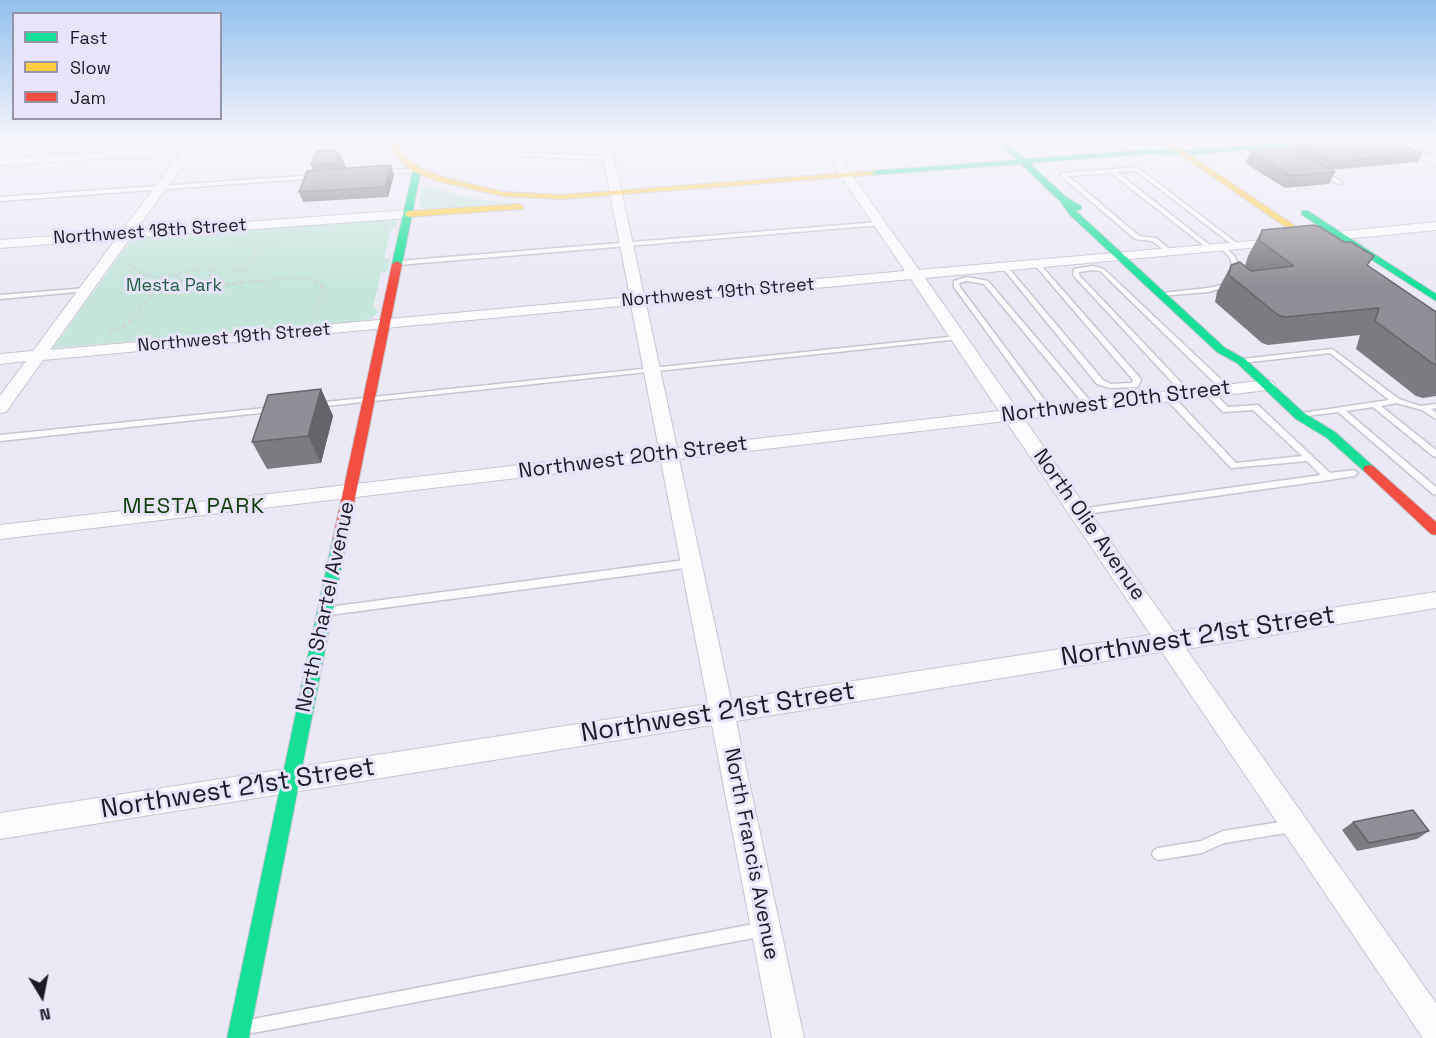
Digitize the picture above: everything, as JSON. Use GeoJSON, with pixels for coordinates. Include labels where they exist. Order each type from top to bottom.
{"type":"FeatureCollection","features":[{"type":"Feature","properties":{"kind":"street"},"geometry":{"type":"LineString","coordinates":[[0,408],[160,188]]}},
{"type":"Feature","properties":{"kind":"street","name":"North Shartel Avenue"},"geometry":{"type":"LineString","coordinates":[[239,1033],[289,781],[408,214],[410,188]]}},
{"type":"Feature","properties":{"kind":"street"},"geometry":{"type":"LineString","coordinates":[[447,188],[483,197],[536,203],[574,203]]}},
{"type":"Feature","properties":{"kind":"street"},"geometry":{"type":"LineString","coordinates":[[477,188],[503,194],[561,197],[617,196],[720,188]]}},
{"type":"Feature","properties":{"kind":"street","name":"North Francis Avenue"},"geometry":{"type":"LineString","coordinates":[[615,188],[788,1038]]}},
{"type":"Feature","properties":{"kind":"street","name":"North Olie Avenue"},"geometry":{"type":"LineString","coordinates":[[855,188],[1436,1030]]}},
{"type":"Feature","properties":{"kind":"street"},"geometry":{"type":"LineString","coordinates":[[1052,188],[1073,213],[1126,255],[1168,294],[1221,350],[1241,361],[1300,416],[1315,436],[1354,473],[1432,536]]}},
{"type":"Feature","properties":{"kind":"street"},"geometry":{"type":"LineString","coordinates":[[1235,188],[1337,258]]}},
{"type":"Feature","properties":{"kind":"street"},"geometry":{"type":"LineString","coordinates":[[408,214],[574,203],[617,196]]}},
{"type":"Feature","properties":{"kind":"street"},"geometry":{"type":"LineString","coordinates":[[1293,205],[1436,298]]}},
{"type":"Feature","properties":{"kind":"street","name":"Northwest 18th Street"},"geometry":{"type":"LineString","coordinates":[[0,244],[408,214]]}},
{"type":"Feature","properties":{"kind":"street","name":"Northwest 19th Street"},"geometry":{"type":"LineString","coordinates":[[0,359],[1436,226]]}},
{"type":"Feature","properties":{"kind":"street","name":"Northwest 20th Street"},"geometry":{"type":"LineString","coordinates":[[0,532],[1267,385]]}},
{"type":"Feature","properties":{"kind":"street"},"geometry":{"type":"LineString","coordinates":[[1300,416],[1331,435],[1432,536]]}},
{"type":"Feature","properties":{"kind":"street","name":"Northwest 21st Street"},"geometry":{"type":"LineString","coordinates":[[0,826],[1436,600]]}},
{"type":"Feature","properties":{"kind":"lane"},"geometry":{"type":"LineString","coordinates":[[0,199],[154,188]]}},
{"type":"Feature","properties":{"kind":"lane"},"geometry":{"type":"LineString","coordinates":[[1079,188],[1137,238],[1154,239],[1169,251]]}},
{"type":"Feature","properties":{"kind":"lane"},"geometry":{"type":"LineString","coordinates":[[1138,188],[1222,246]]}},
{"type":"Feature","properties":{"kind":"lane"},"geometry":{"type":"LineString","coordinates":[[1158,188],[1222,246],[1233,258],[1236,268],[1231,279],[1223,286],[1168,294]]}},
{"type":"Feature","properties":{"kind":"lane"},"geometry":{"type":"LineString","coordinates":[[398,263],[879,224]]}},
{"type":"Feature","properties":{"kind":"lane"},"geometry":{"type":"LineString","coordinates":[[1004,266],[1100,382],[1110,386],[1135,385],[1137,380],[1036,263]]}},
{"type":"Feature","properties":{"kind":"lane"},"geometry":{"type":"LineString","coordinates":[[1188,394],[1076,274],[1076,270],[1093,268],[1102,270],[1217,390],[1226,410],[1254,407],[1329,477]]}},
{"type":"Feature","properties":{"kind":"lane"},"geometry":{"type":"LineString","coordinates":[[1048,410],[957,287],[956,282],[967,279],[986,282],[1089,405]]}},
{"type":"Feature","properties":{"kind":"lane"},"geometry":{"type":"LineString","coordinates":[[0,297],[86,290]]}},
{"type":"Feature","properties":{"kind":"lane"},"geometry":{"type":"LineString","coordinates":[[310,405],[958,338]]}},
{"type":"Feature","properties":{"kind":"lane"},"geometry":{"type":"LineString","coordinates":[[1241,361],[1332,351],[1396,401]]}},
{"type":"Feature","properties":{"kind":"lane"},"geometry":{"type":"LineString","coordinates":[[1168,396],[1234,466],[1308,458]]}},
{"type":"Feature","properties":{"kind":"lane"},"geometry":{"type":"LineString","coordinates":[[1300,416],[1396,401],[1424,408],[1436,417]]}},
{"type":"Feature","properties":{"kind":"lane"},"geometry":{"type":"LineString","coordinates":[[1374,404],[1436,454]]}},
{"type":"Feature","properties":{"kind":"lane"},"geometry":{"type":"LineString","coordinates":[[1424,408],[1436,406]]}},
{"type":"Feature","properties":{"kind":"lane"},"geometry":{"type":"LineString","coordinates":[[0,438],[286,408]]}},
{"type":"Feature","properties":{"kind":"lane"},"geometry":{"type":"LineString","coordinates":[[1340,410],[1436,492]]}},
{"type":"Feature","properties":{"kind":"lane"},"geometry":{"type":"LineString","coordinates":[[1079,512],[1354,473]]}},
{"type":"Feature","properties":{"kind":"lane"},"geometry":{"type":"LineString","coordinates":[[325,612],[693,563]]}},
{"type":"Feature","properties":{"kind":"lane"},"geometry":{"type":"LineString","coordinates":[[1158,854],[1202,847],[1223,837],[1295,826]]}},
{"type":"Feature","properties":{"kind":"lane"},"geometry":{"type":"LineString","coordinates":[[239,1033],[766,928]]}},
{"type":"Feature","properties":{"kind":"path"},"geometry":{"type":"LineString","coordinates":[[239,283],[255,252],[284,235]]}},
{"type":"Feature","properties":{"kind":"path"},"geometry":{"type":"LineString","coordinates":[[229,238],[249,245],[255,252]]}},
{"type":"Feature","properties":{"kind":"path"},"geometry":{"type":"LineString","coordinates":[[128,264],[143,275],[162,277],[213,267],[245,271]]}},
{"type":"Feature","properties":{"kind":"path"},"geometry":{"type":"LineString","coordinates":[[202,286],[207,277],[214,273],[213,267]]}},
{"type":"Feature","properties":{"kind":"path"},"geometry":{"type":"LineString","coordinates":[[179,274],[176,278],[185,283],[185,288]]}},
{"type":"Feature","properties":{"kind":"path"},"geometry":{"type":"LineString","coordinates":[[104,336],[122,328],[136,316],[162,277]]}},
{"type":"Feature","properties":{"kind":"path"},"geometry":{"type":"LineString","coordinates":[[153,291],[303,279],[318,282],[322,286],[313,319]]}},
{"type":"Feature","properties":{"kind":"green space"},"geometry":{"type":"Polygon","coordinates":[[[434,188],[475,199],[508,203],[426,209],[419,205],[421,189],[434,188]]]}},
{"type":"Feature","properties":{"kind":"green space","name":"Mesta Park"},"geometry":{"type":"Polygon","coordinates":[[[395,219],[397,226],[391,229],[384,258],[390,259],[388,271],[381,273],[373,307],[379,311],[371,319],[53,348],[133,237],[395,219]]]}},
{"type":"Feature","properties":{"kind":"building"},"geometry":{"type":"Polygon","coordinates":[[[300,188],[360,188],[299,192],[300,188]]]}},
{"type":"Feature","properties":{"kind":"building"},"geometry":{"type":"Polygon","coordinates":[[[1314,225],[1344,242],[1351,242],[1374,256],[1367,265],[1436,312],[1436,366],[1375,321],[1379,308],[1284,317],[1278,315],[1229,275],[1231,265],[1240,262],[1251,271],[1294,266],[1259,240],[1262,230],[1314,225]]]}},
{"type":"Feature","properties":{"kind":"building"},"geometry":{"type":"Polygon","coordinates":[[[321,389],[308,436],[252,442],[268,395],[321,389]]]}},
{"type":"Feature","properties":{"kind":"building"},"geometry":{"type":"Polygon","coordinates":[[[1413,810],[1429,831],[1369,843],[1353,822],[1413,810]]]}},
{"type":"Feature","properties":{"kind":"traffic: fast"},"geometry":{"type":"LineString","coordinates":[[397,264],[413,188]]}},
{"type":"Feature","properties":{"kind":"traffic: fast"},"geometry":{"type":"LineString","coordinates":[[1052,188],[1078,208]]}},
{"type":"Feature","properties":{"kind":"traffic: fast"},"geometry":{"type":"LineString","coordinates":[[1063,199],[1073,213],[1221,350],[1241,361],[1300,416],[1331,435],[1369,469]]}},
{"type":"Feature","properties":{"kind":"traffic: fast"},"geometry":{"type":"LineString","coordinates":[[1305,213],[1436,298]]}},
{"type":"Feature","properties":{"kind":"traffic: fast"},"geometry":{"type":"LineString","coordinates":[[238,1038],[340,538]]}},
{"type":"Feature","properties":{"kind":"traffic: slow"},"geometry":{"type":"LineString","coordinates":[[480,188],[503,194],[561,197],[672,188]]}},
{"type":"Feature","properties":{"kind":"traffic: slow"},"geometry":{"type":"LineString","coordinates":[[1235,188],[1324,249]]}},
{"type":"Feature","properties":{"kind":"traffic: slow"},"geometry":{"type":"LineString","coordinates":[[408,214],[519,207]]}},
{"type":"Feature","properties":{"kind":"traffic: jam"},"geometry":{"type":"LineString","coordinates":[[340,538],[397,264]]}},
{"type":"Feature","properties":{"kind":"traffic: jam"},"geometry":{"type":"LineString","coordinates":[[1369,469],[1436,530]]}},
{"type":"Feature","properties":{"kind":"district","name":"MESTA PARK"},"geometry":{"type":"Point","coordinates":[194,507]}}]}
